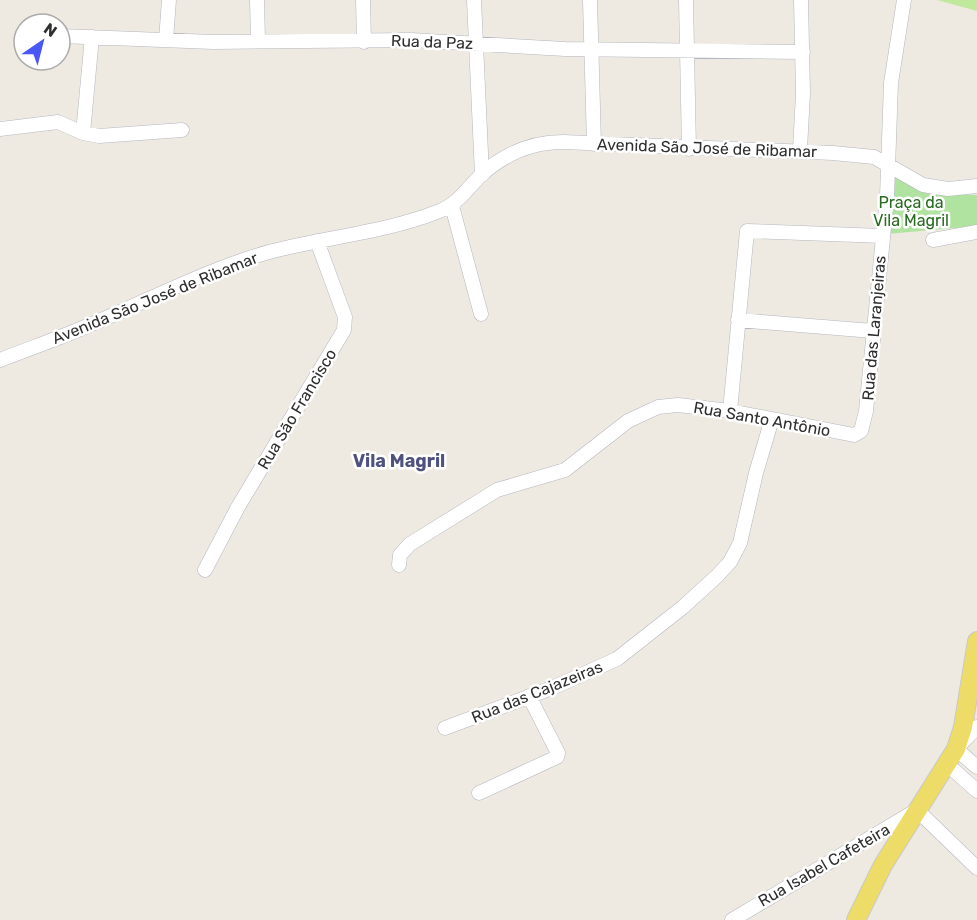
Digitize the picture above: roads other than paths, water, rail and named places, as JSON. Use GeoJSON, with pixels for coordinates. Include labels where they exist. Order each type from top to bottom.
{"type":"FeatureCollection","features":[{"type":"Feature","properties":{"kind":"main road"},"geometry":{"type":"LineString","coordinates":[[856,920],[883,865],[952,756],[963,727],[975,671],[977,641]]}},
{"type":"Feature","properties":{"kind":"street"},"geometry":{"type":"LineString","coordinates":[[166,40],[169,0]]}},
{"type":"Feature","properties":{"kind":"street"},"geometry":{"type":"LineString","coordinates":[[257,0],[258,40]]}},
{"type":"Feature","properties":{"kind":"street"},"geometry":{"type":"LineString","coordinates":[[363,0],[364,42]]}},
{"type":"Feature","properties":{"kind":"street"},"geometry":{"type":"LineString","coordinates":[[474,0],[482,175]]}},
{"type":"Feature","properties":{"kind":"street"},"geometry":{"type":"LineString","coordinates":[[590,0],[594,144]]}},
{"type":"Feature","properties":{"kind":"street"},"geometry":{"type":"LineString","coordinates":[[686,0],[685,50],[689,149]]}},
{"type":"Feature","properties":{"kind":"street"},"geometry":{"type":"LineString","coordinates":[[800,150],[803,52],[801,0]]}},
{"type":"Feature","properties":{"kind":"street","name":"Rua das Laranjeiras"},"geometry":{"type":"LineString","coordinates":[[854,435],[861,431],[864,418],[883,236],[891,83],[904,0]]}},
{"type":"Feature","properties":{"kind":"street","name":"Rua da Paz"},"geometry":{"type":"LineString","coordinates":[[72,36],[166,40],[364,42],[411,40],[592,49],[803,52]]}},
{"type":"Feature","properties":{"kind":"street"},"geometry":{"type":"LineString","coordinates":[[83,133],[92,37]]}},
{"type":"Feature","properties":{"kind":"street"},"geometry":{"type":"LineString","coordinates":[[0,129],[58,122],[83,133],[99,136],[182,130]]}},
{"type":"Feature","properties":{"kind":"street","name":"Avenida São José de Ribamar"},"geometry":{"type":"LineString","coordinates":[[0,360],[86,327],[217,269],[270,252],[419,219],[452,206],[482,175],[513,153],[537,144],[800,150],[874,157],[923,184],[948,189],[977,186]]}},
{"type":"Feature","properties":{"kind":"street"},"geometry":{"type":"LineString","coordinates":[[452,206],[481,314]]}},
{"type":"Feature","properties":{"kind":"street"},"geometry":{"type":"LineString","coordinates":[[730,411],[747,231],[883,236]]}},
{"type":"Feature","properties":{"kind":"street"},"geometry":{"type":"LineString","coordinates":[[933,240],[977,232]]}},
{"type":"Feature","properties":{"kind":"street","name":"Rua São Francisco"},"geometry":{"type":"LineString","coordinates":[[205,570],[238,507],[344,330],[345,317],[317,242]]}},
{"type":"Feature","properties":{"kind":"street"},"geometry":{"type":"LineString","coordinates":[[738,320],[873,331]]}},
{"type":"Feature","properties":{"kind":"street","name":"Rua Santo Antônio"},"geometry":{"type":"LineString","coordinates":[[399,565],[402,551],[410,544],[483,499],[507,485],[565,470],[628,421],[658,407],[678,405],[730,411],[854,435]]}},
{"type":"Feature","properties":{"kind":"street","name":"Rua das Cajazeiras"},"geometry":{"type":"LineString","coordinates":[[445,728],[617,659],[682,607],[730,562],[745,530],[756,473],[772,419]]}},
{"type":"Feature","properties":{"kind":"street"},"geometry":{"type":"LineString","coordinates":[[479,793],[557,757],[558,753],[529,696]]}},
{"type":"Feature","properties":{"kind":"street"},"geometry":{"type":"LineString","coordinates":[[952,756],[977,727]]}},
{"type":"Feature","properties":{"kind":"street"},"geometry":{"type":"LineString","coordinates":[[952,756],[977,767]]}},
{"type":"Feature","properties":{"kind":"street"},"geometry":{"type":"LineString","coordinates":[[952,756],[977,791]]}},
{"type":"Feature","properties":{"kind":"street"},"geometry":{"type":"LineString","coordinates":[[917,810],[977,868]]}},
{"type":"Feature","properties":{"kind":"street","name":"Rua Isabel Cafeteira"},"geometry":{"type":"LineString","coordinates":[[732,920],[917,810]]}},
{"type":"Feature","properties":{"kind":"district","name":"Vila Magril"},"geometry":{"type":"Point","coordinates":[399,461]}},
{"type":"Feature","properties":{"kind":"park label","name":"Praça da Vila Magril"},"geometry":{"type":"Point","coordinates":[911,211]}}]}
